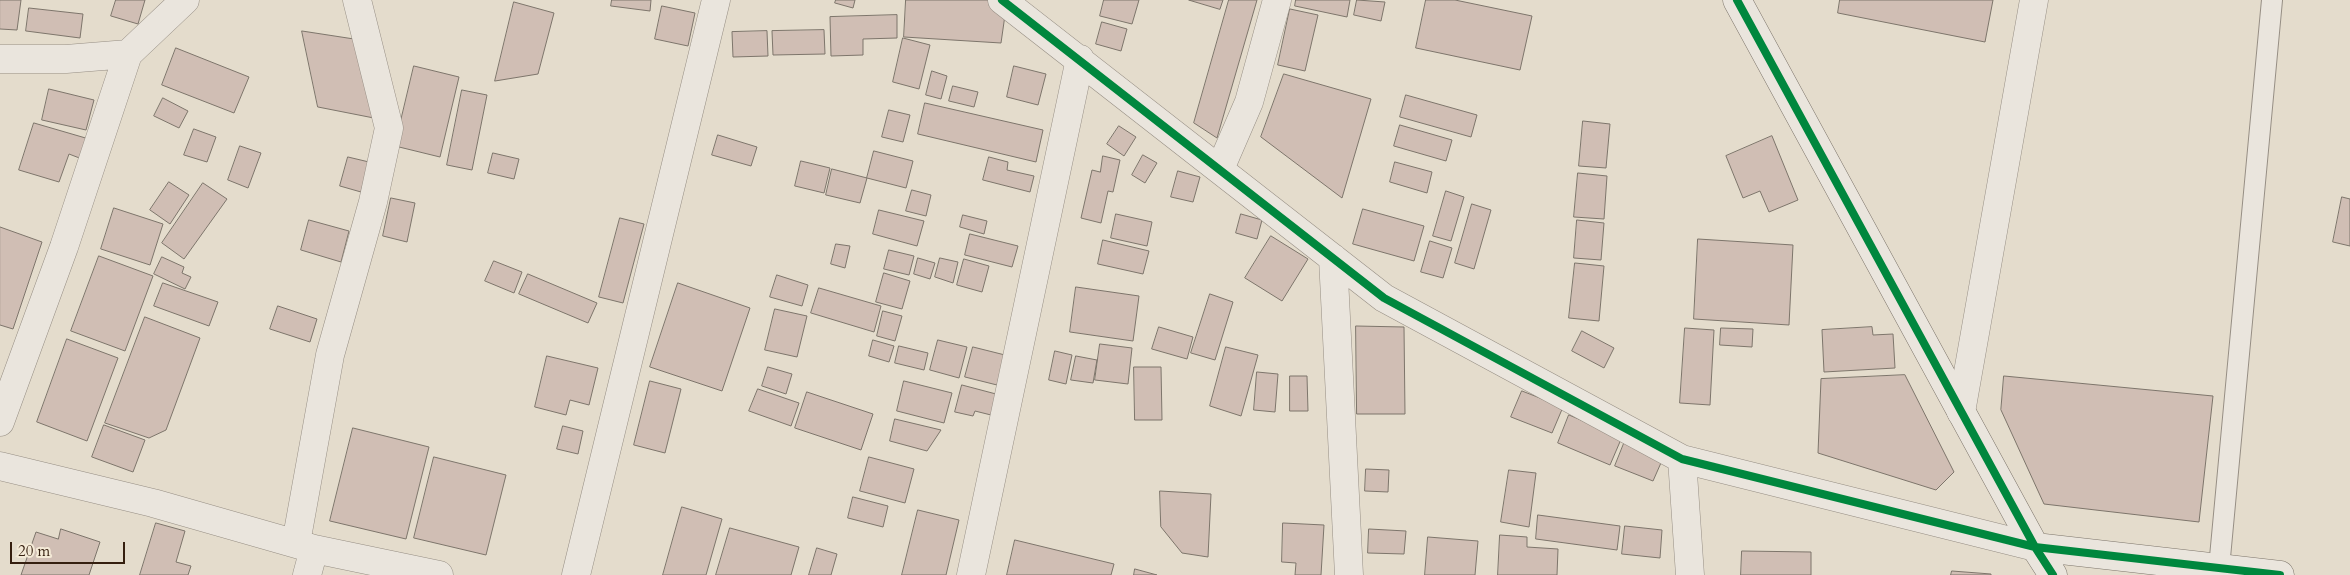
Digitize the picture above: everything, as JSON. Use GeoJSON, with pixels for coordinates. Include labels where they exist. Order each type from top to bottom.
{"type":"FeatureCollection","features":[{"type":"Feature","properties":{"kind":"street"},"geometry":{"type":"LineString","coordinates":[[0,422],[64,247],[128,54],[185,0]]}},
{"type":"Feature","properties":{"kind":"street"},"geometry":{"type":"LineString","coordinates":[[307,575],[305,546],[330,355],[373,202],[388,128],[357,0]]}},
{"type":"Feature","properties":{"kind":"street"},"geometry":{"type":"LineString","coordinates":[[576,575],[716,0]]}},
{"type":"Feature","properties":{"kind":"street"},"geometry":{"type":"LineString","coordinates":[[1002,0],[1384,298],[1682,459],[2035,546],[2280,575]]}},
{"type":"Feature","properties":{"kind":"street"},"geometry":{"type":"LineString","coordinates":[[1220,169],[1249,102],[1277,0]]}},
{"type":"Feature","properties":{"kind":"street"},"geometry":{"type":"LineString","coordinates":[[1738,0],[1961,412],[2053,575]]}},
{"type":"Feature","properties":{"kind":"street"},"geometry":{"type":"LineString","coordinates":[[1961,412],[2034,0]]}},
{"type":"Feature","properties":{"kind":"street"},"geometry":{"type":"LineString","coordinates":[[0,58],[66,60],[128,54]]}},
{"type":"Feature","properties":{"kind":"street"},"geometry":{"type":"LineString","coordinates":[[971,575],[1080,60]]}},
{"type":"Feature","properties":{"kind":"street"},"geometry":{"type":"LineString","coordinates":[[1333,258],[1348,575]]}},
{"type":"Feature","properties":{"kind":"street"},"geometry":{"type":"LineString","coordinates":[[1682,459],[1690,575]]}},
{"type":"Feature","properties":{"kind":"street"},"geometry":{"type":"LineString","coordinates":[[0,466],[69,484],[153,502],[305,546],[439,575]]}},
{"type":"Feature","properties":{"kind":"lane"},"geometry":{"type":"LineString","coordinates":[[2219,568],[2272,0]]}},
{"type":"Feature","properties":{"kind":"building"},"geometry":{"type":"Polygon","coordinates":[[[0,0],[21,0],[17,30],[0,29],[0,0]]]}},
{"type":"Feature","properties":{"kind":"building"},"geometry":{"type":"Polygon","coordinates":[[[116,0],[145,0],[138,24],[111,16],[116,0]]]}},
{"type":"Feature","properties":{"kind":"building"},"geometry":{"type":"Polygon","coordinates":[[[612,0],[651,0],[650,11],[611,6],[612,0]]]}},
{"type":"Feature","properties":{"kind":"building"},"geometry":{"type":"Polygon","coordinates":[[[836,0],[855,0],[853,8],[835,3],[836,0]]]}},
{"type":"Feature","properties":{"kind":"building"},"geometry":{"type":"Polygon","coordinates":[[[906,0],[995,0],[1006,8],[1001,43],[904,37],[906,0]]]}},
{"type":"Feature","properties":{"kind":"building"},"geometry":{"type":"Polygon","coordinates":[[[1104,0],[1139,0],[1132,24],[1100,16],[1104,0]]]}},
{"type":"Feature","properties":{"kind":"building"},"geometry":{"type":"Polygon","coordinates":[[[1189,0],[1223,0],[1220,9],[1189,0]]]}},
{"type":"Feature","properties":{"kind":"building"},"geometry":{"type":"Polygon","coordinates":[[[1229,0],[1257,0],[1217,138],[1194,123],[1229,0]]]}},
{"type":"Feature","properties":{"kind":"building"},"geometry":{"type":"Polygon","coordinates":[[[1296,0],[1350,0],[1347,17],[1295,6],[1296,0]]]}},
{"type":"Feature","properties":{"kind":"building"},"geometry":{"type":"Polygon","coordinates":[[[1357,0],[1385,2],[1381,21],[1354,15],[1357,0]]]}},
{"type":"Feature","properties":{"kind":"building"},"geometry":{"type":"Polygon","coordinates":[[[1426,0],[1455,0],[1532,16],[1520,70],[1416,48],[1426,0]]]}},
{"type":"Feature","properties":{"kind":"building"},"geometry":{"type":"Polygon","coordinates":[[[1840,0],[1993,0],[1985,42],[1838,13],[1840,0]]]}},
{"type":"Feature","properties":{"kind":"building"},"geometry":{"type":"Polygon","coordinates":[[[514,2],[554,13],[538,74],[495,81],[514,2]]]}},
{"type":"Feature","properties":{"kind":"building"},"geometry":{"type":"Polygon","coordinates":[[[662,6],[695,13],[688,46],[655,39],[662,6]]]}},
{"type":"Feature","properties":{"kind":"building"},"geometry":{"type":"Polygon","coordinates":[[[29,8],[83,14],[80,38],[26,31],[29,8]]]}},
{"type":"Feature","properties":{"kind":"building"},"geometry":{"type":"Polygon","coordinates":[[[1290,9],[1318,15],[1305,71],[1278,65],[1290,9]]]}},
{"type":"Feature","properties":{"kind":"building"},"geometry":{"type":"Polygon","coordinates":[[[897,15],[897,38],[863,39],[863,55],[831,56],[830,17],[897,15]]]}},
{"type":"Feature","properties":{"kind":"building"},"geometry":{"type":"Polygon","coordinates":[[[1102,22],[1127,29],[1121,51],[1096,44],[1102,22]]]}},
{"type":"Feature","properties":{"kind":"building"},"geometry":{"type":"Polygon","coordinates":[[[824,30],[825,54],[773,55],[772,31],[824,30]]]}},
{"type":"Feature","properties":{"kind":"building"},"geometry":{"type":"Polygon","coordinates":[[[302,31],[354,39],[384,120],[318,107],[302,31]]]}},
{"type":"Feature","properties":{"kind":"building"},"geometry":{"type":"Polygon","coordinates":[[[767,31],[768,56],[733,57],[732,32],[767,31]]]}},
{"type":"Feature","properties":{"kind":"building"},"geometry":{"type":"Polygon","coordinates":[[[903,38],[930,45],[919,89],[893,82],[903,38]]]}},
{"type":"Feature","properties":{"kind":"building"},"geometry":{"type":"Polygon","coordinates":[[[176,48],[249,77],[234,113],[162,85],[176,48]]]}},
{"type":"Feature","properties":{"kind":"building"},"geometry":{"type":"Polygon","coordinates":[[[414,66],[459,77],[440,157],[395,146],[414,66]]]}},
{"type":"Feature","properties":{"kind":"building"},"geometry":{"type":"Polygon","coordinates":[[[1014,66],[1046,74],[1038,105],[1007,97],[1014,66]]]}},
{"type":"Feature","properties":{"kind":"building"},"geometry":{"type":"Polygon","coordinates":[[[932,71],[947,76],[941,99],[926,95],[932,71]]]}},
{"type":"Feature","properties":{"kind":"building"},"geometry":{"type":"Polygon","coordinates":[[[1284,74],[1371,99],[1342,198],[1261,137],[1284,74]]]}},
{"type":"Feature","properties":{"kind":"building"},"geometry":{"type":"Polygon","coordinates":[[[953,86],[978,92],[974,107],[949,101],[953,86]]]}},
{"type":"Feature","properties":{"kind":"building"},"geometry":{"type":"Polygon","coordinates":[[[49,89],[94,100],[86,130],[42,120],[49,89]]]}},
{"type":"Feature","properties":{"kind":"building"},"geometry":{"type":"Polygon","coordinates":[[[462,90],[487,95],[472,170],[447,165],[462,90]]]}},
{"type":"Feature","properties":{"kind":"building"},"geometry":{"type":"Polygon","coordinates":[[[1406,95],[1477,115],[1471,137],[1400,117],[1406,95]]]}},
{"type":"Feature","properties":{"kind":"building"},"geometry":{"type":"Polygon","coordinates":[[[163,98],[188,111],[179,128],[154,116],[163,98]]]}},
{"type":"Feature","properties":{"kind":"building"},"geometry":{"type":"Polygon","coordinates":[[[925,103],[1043,130],[1036,162],[918,134],[925,103]]]}},
{"type":"Feature","properties":{"kind":"building"},"geometry":{"type":"Polygon","coordinates":[[[889,110],[910,115],[903,142],[882,137],[889,110]]]}},
{"type":"Feature","properties":{"kind":"building"},"geometry":{"type":"Polygon","coordinates":[[[1583,121],[1610,124],[1606,168],[1579,166],[1583,121]]]}},
{"type":"Feature","properties":{"kind":"building"},"geometry":{"type":"Polygon","coordinates":[[[34,123],[89,139],[82,159],[69,154],[59,182],[19,170],[34,123]]]}},
{"type":"Feature","properties":{"kind":"building"},"geometry":{"type":"Polygon","coordinates":[[[1400,125],[1452,140],[1446,161],[1394,146],[1400,125]]]}},
{"type":"Feature","properties":{"kind":"building"},"geometry":{"type":"Polygon","coordinates":[[[1119,126],[1136,137],[1124,156],[1107,144],[1119,126]]]}},
{"type":"Feature","properties":{"kind":"building"},"geometry":{"type":"Polygon","coordinates":[[[194,129],[216,137],[207,162],[184,155],[194,129]]]}},
{"type":"Feature","properties":{"kind":"building"},"geometry":{"type":"Polygon","coordinates":[[[718,135],[757,147],[751,166],[712,155],[718,135]]]}},
{"type":"Feature","properties":{"kind":"building"},"geometry":{"type":"Polygon","coordinates":[[[1772,136],[1798,200],[1769,212],[1760,191],[1743,198],[1726,156],[1772,136]]]}},
{"type":"Feature","properties":{"kind":"building"},"geometry":{"type":"Polygon","coordinates":[[[240,146],[261,153],[248,188],[228,180],[240,146]]]}},
{"type":"Feature","properties":{"kind":"building"},"geometry":{"type":"Polygon","coordinates":[[[874,151],[913,161],[906,188],[867,178],[874,151]]]}},
{"type":"Feature","properties":{"kind":"building"},"geometry":{"type":"Polygon","coordinates":[[[493,153],[519,159],[514,179],[488,173],[493,153]]]}},
{"type":"Feature","properties":{"kind":"building"},"geometry":{"type":"Polygon","coordinates":[[[1143,155],[1157,163],[1145,183],[1132,175],[1143,155]]]}},
{"type":"Feature","properties":{"kind":"building"},"geometry":{"type":"Polygon","coordinates":[[[1103,156],[1120,160],[1113,192],[1108,191],[1101,223],[1081,218],[1092,170],[1100,172],[1103,156]]]}},
{"type":"Feature","properties":{"kind":"building"},"geometry":{"type":"Polygon","coordinates":[[[348,157],[369,162],[361,192],[340,186],[348,157]]]}},
{"type":"Feature","properties":{"kind":"building"},"geometry":{"type":"Polygon","coordinates":[[[989,157],[1008,162],[1007,170],[1034,176],[1030,192],[983,180],[989,157]]]}},
{"type":"Feature","properties":{"kind":"building"},"geometry":{"type":"Polygon","coordinates":[[[801,161],[830,168],[824,193],[795,186],[801,161]]]}},
{"type":"Feature","properties":{"kind":"building"},"geometry":{"type":"Polygon","coordinates":[[[1395,162],[1432,172],[1427,193],[1390,182],[1395,162]]]}},
{"type":"Feature","properties":{"kind":"building"},"geometry":{"type":"Polygon","coordinates":[[[832,169],[867,178],[860,203],[826,195],[832,169]]]}},
{"type":"Feature","properties":{"kind":"building"},"geometry":{"type":"Polygon","coordinates":[[[1178,171],[1200,177],[1193,202],[1171,197],[1178,171]]]}},
{"type":"Feature","properties":{"kind":"building"},"geometry":{"type":"Polygon","coordinates":[[[1578,173],[1607,176],[1604,219],[1574,217],[1578,173]]]}},
{"type":"Feature","properties":{"kind":"building"},"geometry":{"type":"Polygon","coordinates":[[[169,182],[189,195],[170,224],[150,210],[169,182]]]}},
{"type":"Feature","properties":{"kind":"building"},"geometry":{"type":"Polygon","coordinates":[[[203,183],[227,199],[184,259],[162,243],[203,183]]]}},
{"type":"Feature","properties":{"kind":"building"},"geometry":{"type":"Polygon","coordinates":[[[912,190],[931,195],[926,216],[906,211],[912,190]]]}},
{"type":"Feature","properties":{"kind":"building"},"geometry":{"type":"Polygon","coordinates":[[[1446,191],[1464,197],[1451,241],[1433,236],[1446,191]]]}},
{"type":"Feature","properties":{"kind":"building"},"geometry":{"type":"Polygon","coordinates":[[[2342,197],[2350,199],[2350,246],[2333,242],[2342,197]]]}},
{"type":"Feature","properties":{"kind":"building"},"geometry":{"type":"Polygon","coordinates":[[[391,198],[415,203],[407,242],[383,236],[391,198]]]}},
{"type":"Feature","properties":{"kind":"building"},"geometry":{"type":"Polygon","coordinates":[[[1472,204],[1491,210],[1474,269],[1455,263],[1472,204]]]}},
{"type":"Feature","properties":{"kind":"building"},"geometry":{"type":"Polygon","coordinates":[[[114,208],[163,224],[150,265],[101,249],[114,208]]]}},
{"type":"Feature","properties":{"kind":"building"},"geometry":{"type":"Polygon","coordinates":[[[1363,209],[1424,226],[1414,261],[1353,244],[1363,209]]]}},
{"type":"Feature","properties":{"kind":"building"},"geometry":{"type":"Polygon","coordinates":[[[879,210],[924,221],[917,246],[873,234],[879,210]]]}},
{"type":"Feature","properties":{"kind":"building"},"geometry":{"type":"Polygon","coordinates":[[[1116,214],[1152,222],[1147,246],[1111,238],[1116,214]]]}},
{"type":"Feature","properties":{"kind":"building"},"geometry":{"type":"Polygon","coordinates":[[[1241,214],[1262,220],[1257,239],[1236,233],[1241,214]]]}},
{"type":"Feature","properties":{"kind":"building"},"geometry":{"type":"Polygon","coordinates":[[[963,215],[987,221],[984,234],[960,227],[963,215]]]}},
{"type":"Feature","properties":{"kind":"building"},"geometry":{"type":"Polygon","coordinates":[[[620,218],[644,224],[623,303],[599,297],[620,218]]]}},
{"type":"Feature","properties":{"kind":"building"},"geometry":{"type":"Polygon","coordinates":[[[309,220],[349,231],[341,262],[301,250],[309,220]]]}},
{"type":"Feature","properties":{"kind":"building"},"geometry":{"type":"Polygon","coordinates":[[[1577,220],[1604,223],[1601,260],[1574,258],[1577,220]]]}},
{"type":"Feature","properties":{"kind":"building"},"geometry":{"type":"Polygon","coordinates":[[[0,227],[42,242],[13,329],[0,325],[0,227]]]}},
{"type":"Feature","properties":{"kind":"building"},"geometry":{"type":"Polygon","coordinates":[[[970,234],[1018,246],[1012,267],[965,255],[970,234]]]}},
{"type":"Feature","properties":{"kind":"building"},"geometry":{"type":"Polygon","coordinates":[[[1271,236],[1308,259],[1282,301],[1245,278],[1271,236]]]}},
{"type":"Feature","properties":{"kind":"building"},"geometry":{"type":"Polygon","coordinates":[[[1698,239],[1793,245],[1789,325],[1694,319],[1698,239]]]}},
{"type":"Feature","properties":{"kind":"building"},"geometry":{"type":"Polygon","coordinates":[[[1103,240],[1149,251],[1143,274],[1098,264],[1103,240]]]}},
{"type":"Feature","properties":{"kind":"building"},"geometry":{"type":"Polygon","coordinates":[[[1430,241],[1452,248],[1443,278],[1421,272],[1430,241]]]}},
{"type":"Feature","properties":{"kind":"building"},"geometry":{"type":"Polygon","coordinates":[[[836,244],[850,246],[845,268],[831,264],[836,244]]]}},
{"type":"Feature","properties":{"kind":"building"},"geometry":{"type":"Polygon","coordinates":[[[889,250],[914,256],[909,275],[884,269],[889,250]]]}},
{"type":"Feature","properties":{"kind":"building"},"geometry":{"type":"Polygon","coordinates":[[[99,256],[153,276],[125,351],[71,331],[99,256]]]}},
{"type":"Feature","properties":{"kind":"building"},"geometry":{"type":"Polygon","coordinates":[[[162,257],[184,267],[182,273],[191,277],[185,289],[154,274],[162,257]]]}},
{"type":"Feature","properties":{"kind":"building"},"geometry":{"type":"Polygon","coordinates":[[[918,258],[935,263],[930,279],[914,274],[918,258]]]}},
{"type":"Feature","properties":{"kind":"building"},"geometry":{"type":"Polygon","coordinates":[[[940,258],[958,262],[953,283],[935,277],[940,258]]]}},
{"type":"Feature","properties":{"kind":"building"},"geometry":{"type":"Polygon","coordinates":[[[964,259],[989,266],[982,292],[957,285],[964,259]]]}},
{"type":"Feature","properties":{"kind":"building"},"geometry":{"type":"Polygon","coordinates":[[[494,261],[522,272],[514,293],[485,281],[494,261]]]}},
{"type":"Feature","properties":{"kind":"building"},"geometry":{"type":"Polygon","coordinates":[[[1575,263],[1604,266],[1599,321],[1569,318],[1575,263]]]}},
{"type":"Feature","properties":{"kind":"building"},"geometry":{"type":"Polygon","coordinates":[[[884,273],[910,281],[902,309],[876,302],[884,273]]]}},
{"type":"Feature","properties":{"kind":"building"},"geometry":{"type":"Polygon","coordinates":[[[528,274],[597,303],[588,323],[519,294],[528,274]]]}},
{"type":"Feature","properties":{"kind":"building"},"geometry":{"type":"Polygon","coordinates":[[[777,275],[808,285],[802,306],[770,297],[777,275]]]}},
{"type":"Feature","properties":{"kind":"building"},"geometry":{"type":"Polygon","coordinates":[[[163,283],[218,302],[209,326],[154,306],[163,283]]]}},
{"type":"Feature","properties":{"kind":"building"},"geometry":{"type":"Polygon","coordinates":[[[678,283],[750,308],[722,391],[650,367],[678,283]]]}},
{"type":"Feature","properties":{"kind":"building"},"geometry":{"type":"Polygon","coordinates":[[[1076,287],[1139,296],[1133,341],[1070,332],[1076,287]]]}},
{"type":"Feature","properties":{"kind":"building"},"geometry":{"type":"Polygon","coordinates":[[[819,288],[881,306],[874,332],[811,313],[819,288]]]}},
{"type":"Feature","properties":{"kind":"building"},"geometry":{"type":"Polygon","coordinates":[[[1210,294],[1233,302],[1215,360],[1191,353],[1210,294]]]}},
{"type":"Feature","properties":{"kind":"building"},"geometry":{"type":"Polygon","coordinates":[[[278,306],[317,319],[310,342],[270,329],[278,306]]]}},
{"type":"Feature","properties":{"kind":"building"},"geometry":{"type":"Polygon","coordinates":[[[775,309],[807,316],[797,357],[765,350],[775,309]]]}},
{"type":"Feature","properties":{"kind":"building"},"geometry":{"type":"Polygon","coordinates":[[[883,311],[902,316],[895,341],[877,336],[883,311]]]}},
{"type":"Feature","properties":{"kind":"building"},"geometry":{"type":"Polygon","coordinates":[[[145,317],[200,338],[166,430],[149,438],[105,423],[145,317]]]}},
{"type":"Feature","properties":{"kind":"building"},"geometry":{"type":"Polygon","coordinates":[[[1356,326],[1404,327],[1405,414],[1357,414],[1356,326]]]}},
{"type":"Feature","properties":{"kind":"building"},"geometry":{"type":"Polygon","coordinates":[[[1159,327],[1193,337],[1187,359],[1152,349],[1159,327]]]}},
{"type":"Feature","properties":{"kind":"building"},"geometry":{"type":"Polygon","coordinates":[[[1872,327],[1873,335],[1893,334],[1895,368],[1824,372],[1822,330],[1872,327]]]}},
{"type":"Feature","properties":{"kind":"building"},"geometry":{"type":"Polygon","coordinates":[[[1685,328],[1714,330],[1710,405],[1680,403],[1685,328]]]}},
{"type":"Feature","properties":{"kind":"building"},"geometry":{"type":"Polygon","coordinates":[[[1721,328],[1753,329],[1752,347],[1720,345],[1721,328]]]}},
{"type":"Feature","properties":{"kind":"building"},"geometry":{"type":"Polygon","coordinates":[[[1582,331],[1614,348],[1604,368],[1572,351],[1582,331]]]}},
{"type":"Feature","properties":{"kind":"building"},"geometry":{"type":"Polygon","coordinates":[[[67,339],[118,358],[87,441],[37,422],[67,339]]]}},
{"type":"Feature","properties":{"kind":"building"},"geometry":{"type":"Polygon","coordinates":[[[873,340],[894,346],[889,362],[869,356],[873,340]]]}},
{"type":"Feature","properties":{"kind":"building"},"geometry":{"type":"Polygon","coordinates":[[[938,340],[967,347],[959,378],[930,370],[938,340]]]}},
{"type":"Feature","properties":{"kind":"building"},"geometry":{"type":"Polygon","coordinates":[[[1100,344],[1132,348],[1128,384],[1095,380],[1100,344]]]}},
{"type":"Feature","properties":{"kind":"building"},"geometry":{"type":"Polygon","coordinates":[[[899,346],[928,353],[924,370],[895,363],[899,346]]]}},
{"type":"Feature","properties":{"kind":"building"},"geometry":{"type":"Polygon","coordinates":[[[973,347],[1005,355],[997,385],[965,377],[973,347]]]}},
{"type":"Feature","properties":{"kind":"building"},"geometry":{"type":"Polygon","coordinates":[[[1226,347],[1258,355],[1241,416],[1210,406],[1226,347]]]}},
{"type":"Feature","properties":{"kind":"building"},"geometry":{"type":"Polygon","coordinates":[[[1055,351],[1072,355],[1066,384],[1049,380],[1055,351]]]}},
{"type":"Feature","properties":{"kind":"building"},"geometry":{"type":"Polygon","coordinates":[[[547,356],[598,368],[589,405],[570,400],[566,415],[535,407],[547,356]]]}},
{"type":"Feature","properties":{"kind":"building"},"geometry":{"type":"Polygon","coordinates":[[[1076,356],[1097,360],[1093,383],[1071,380],[1076,356]]]}},
{"type":"Feature","properties":{"kind":"building"},"geometry":{"type":"Polygon","coordinates":[[[768,367],[792,374],[786,394],[762,386],[768,367]]]}},
{"type":"Feature","properties":{"kind":"building"},"geometry":{"type":"Polygon","coordinates":[[[1134,367],[1161,367],[1162,420],[1135,420],[1134,367]]]}},
{"type":"Feature","properties":{"kind":"building"},"geometry":{"type":"Polygon","coordinates":[[[1257,372],[1278,374],[1275,412],[1254,410],[1257,372]]]}},
{"type":"Feature","properties":{"kind":"building"},"geometry":{"type":"Polygon","coordinates":[[[1905,375],[1954,472],[1936,490],[1818,453],[1821,379],[1905,375]]]}},
{"type":"Feature","properties":{"kind":"building"},"geometry":{"type":"Polygon","coordinates":[[[1290,376],[1307,376],[1308,411],[1290,411],[1290,376]]]}},
{"type":"Feature","properties":{"kind":"building"},"geometry":{"type":"Polygon","coordinates":[[[2004,376],[2213,396],[2199,522],[2044,504],[2001,410],[2004,376]]]}},
{"type":"Feature","properties":{"kind":"building"},"geometry":{"type":"Polygon","coordinates":[[[650,381],[681,389],[665,453],[634,445],[650,381]]]}},
{"type":"Feature","properties":{"kind":"building"},"geometry":{"type":"Polygon","coordinates":[[[904,381],[952,393],[944,423],[897,411],[904,381]]]}},
{"type":"Feature","properties":{"kind":"building"},"geometry":{"type":"Polygon","coordinates":[[[962,385],[996,394],[991,415],[975,411],[973,416],[955,412],[962,385]]]}},
{"type":"Feature","properties":{"kind":"building"},"geometry":{"type":"Polygon","coordinates":[[[758,389],[799,403],[791,426],[749,411],[758,389]]]}},
{"type":"Feature","properties":{"kind":"building"},"geometry":{"type":"Polygon","coordinates":[[[1522,391],[1563,407],[1552,433],[1511,417],[1522,391]]]}},
{"type":"Feature","properties":{"kind":"building"},"geometry":{"type":"Polygon","coordinates":[[[807,392],[873,414],[861,450],[795,428],[807,392]]]}},
{"type":"Feature","properties":{"kind":"building"},"geometry":{"type":"Polygon","coordinates":[[[1569,415],[1622,437],[1610,465],[1558,443],[1569,415]]]}},
{"type":"Feature","properties":{"kind":"building"},"geometry":{"type":"Polygon","coordinates":[[[895,419],[941,430],[927,451],[890,441],[895,419]]]}},
{"type":"Feature","properties":{"kind":"building"},"geometry":{"type":"Polygon","coordinates":[[[104,425],[145,440],[133,472],[92,457],[104,425]]]}},
{"type":"Feature","properties":{"kind":"building"},"geometry":{"type":"Polygon","coordinates":[[[563,426],[583,431],[578,454],[557,449],[563,426]]]}},
{"type":"Feature","properties":{"kind":"building"},"geometry":{"type":"Polygon","coordinates":[[[353,428],[429,447],[406,539],[330,521],[353,428]]]}},
{"type":"Feature","properties":{"kind":"building"},"geometry":{"type":"Polygon","coordinates":[[[1625,441],[1664,456],[1653,481],[1615,466],[1625,441]]]}},
{"type":"Feature","properties":{"kind":"building"},"geometry":{"type":"Polygon","coordinates":[[[434,457],[506,475],[486,555],[414,538],[434,457]]]}},
{"type":"Feature","properties":{"kind":"building"},"geometry":{"type":"Polygon","coordinates":[[[869,457],[914,469],[905,503],[860,491],[869,457]]]}},
{"type":"Feature","properties":{"kind":"building"},"geometry":{"type":"Polygon","coordinates":[[[1366,469],[1389,470],[1388,492],[1365,491],[1366,469]]]}},
{"type":"Feature","properties":{"kind":"building"},"geometry":{"type":"Polygon","coordinates":[[[1509,470],[1536,473],[1529,527],[1501,522],[1509,470]]]}},
{"type":"Feature","properties":{"kind":"building"},"geometry":{"type":"Polygon","coordinates":[[[1160,491],[1211,494],[1208,557],[1182,553],[1161,527],[1160,491]]]}},
{"type":"Feature","properties":{"kind":"building"},"geometry":{"type":"Polygon","coordinates":[[[853,497],[888,506],[883,527],[848,518],[853,497]]]}},
{"type":"Feature","properties":{"kind":"building"},"geometry":{"type":"Polygon","coordinates":[[[682,507],[722,519],[706,575],[663,575],[682,507]]]}},
{"type":"Feature","properties":{"kind":"building"},"geometry":{"type":"Polygon","coordinates":[[[918,510],[959,520],[946,575],[902,575],[918,510]]]}},
{"type":"Feature","properties":{"kind":"building"},"geometry":{"type":"Polygon","coordinates":[[[1538,515],[1620,526],[1617,550],[1536,539],[1538,515]]]}},
{"type":"Feature","properties":{"kind":"building"},"geometry":{"type":"Polygon","coordinates":[[[156,523],[185,531],[176,562],[191,566],[188,575],[140,575],[156,523]]]}},
{"type":"Feature","properties":{"kind":"building"},"geometry":{"type":"Polygon","coordinates":[[[1283,523],[1324,525],[1321,575],[1295,575],[1296,563],[1282,562],[1283,523]]]}},
{"type":"Feature","properties":{"kind":"building"},"geometry":{"type":"Polygon","coordinates":[[[1625,526],[1662,530],[1660,558],[1622,554],[1625,526]]]}},
{"type":"Feature","properties":{"kind":"building"},"geometry":{"type":"Polygon","coordinates":[[[730,528],[799,547],[791,575],[716,575],[730,528]]]}},
{"type":"Feature","properties":{"kind":"building"},"geometry":{"type":"Polygon","coordinates":[[[61,529],[100,542],[89,575],[21,575],[36,532],[58,539],[61,529]]]}},
{"type":"Feature","properties":{"kind":"building"},"geometry":{"type":"Polygon","coordinates":[[[1369,529],[1406,531],[1404,554],[1368,553],[1369,529]]]}},
{"type":"Feature","properties":{"kind":"building"},"geometry":{"type":"Polygon","coordinates":[[[1500,535],[1527,537],[1527,547],[1558,549],[1557,575],[1498,575],[1500,535]]]}},
{"type":"Feature","properties":{"kind":"building"},"geometry":{"type":"Polygon","coordinates":[[[1428,537],[1478,541],[1475,575],[1425,575],[1428,537]]]}},
{"type":"Feature","properties":{"kind":"building"},"geometry":{"type":"Polygon","coordinates":[[[1015,540],[1114,564],[1111,575],[1007,575],[1015,540]]]}},
{"type":"Feature","properties":{"kind":"building"},"geometry":{"type":"Polygon","coordinates":[[[817,548],[837,554],[831,575],[809,575],[817,548]]]}},
{"type":"Feature","properties":{"kind":"building"},"geometry":{"type":"Polygon","coordinates":[[[1742,551],[1811,552],[1811,575],[1741,575],[1742,551]]]}},
{"type":"Feature","properties":{"kind":"building"},"geometry":{"type":"Polygon","coordinates":[[[1135,569],[1157,575],[1134,575],[1135,569]]]}},
{"type":"Feature","properties":{"kind":"building"},"geometry":{"type":"Polygon","coordinates":[[[1952,571],[1991,574],[1991,575],[1951,575],[1952,571]]]}},
{"type":"Feature","properties":{"kind":"cycle path"},"geometry":{"type":"LineString","coordinates":[[1002,0],[1384,298],[1682,459],[2035,547],[2280,575]]}},
{"type":"Feature","properties":{"kind":"cycle path"},"geometry":{"type":"LineString","coordinates":[[1737,0],[2035,547],[2053,575]]}}]}
